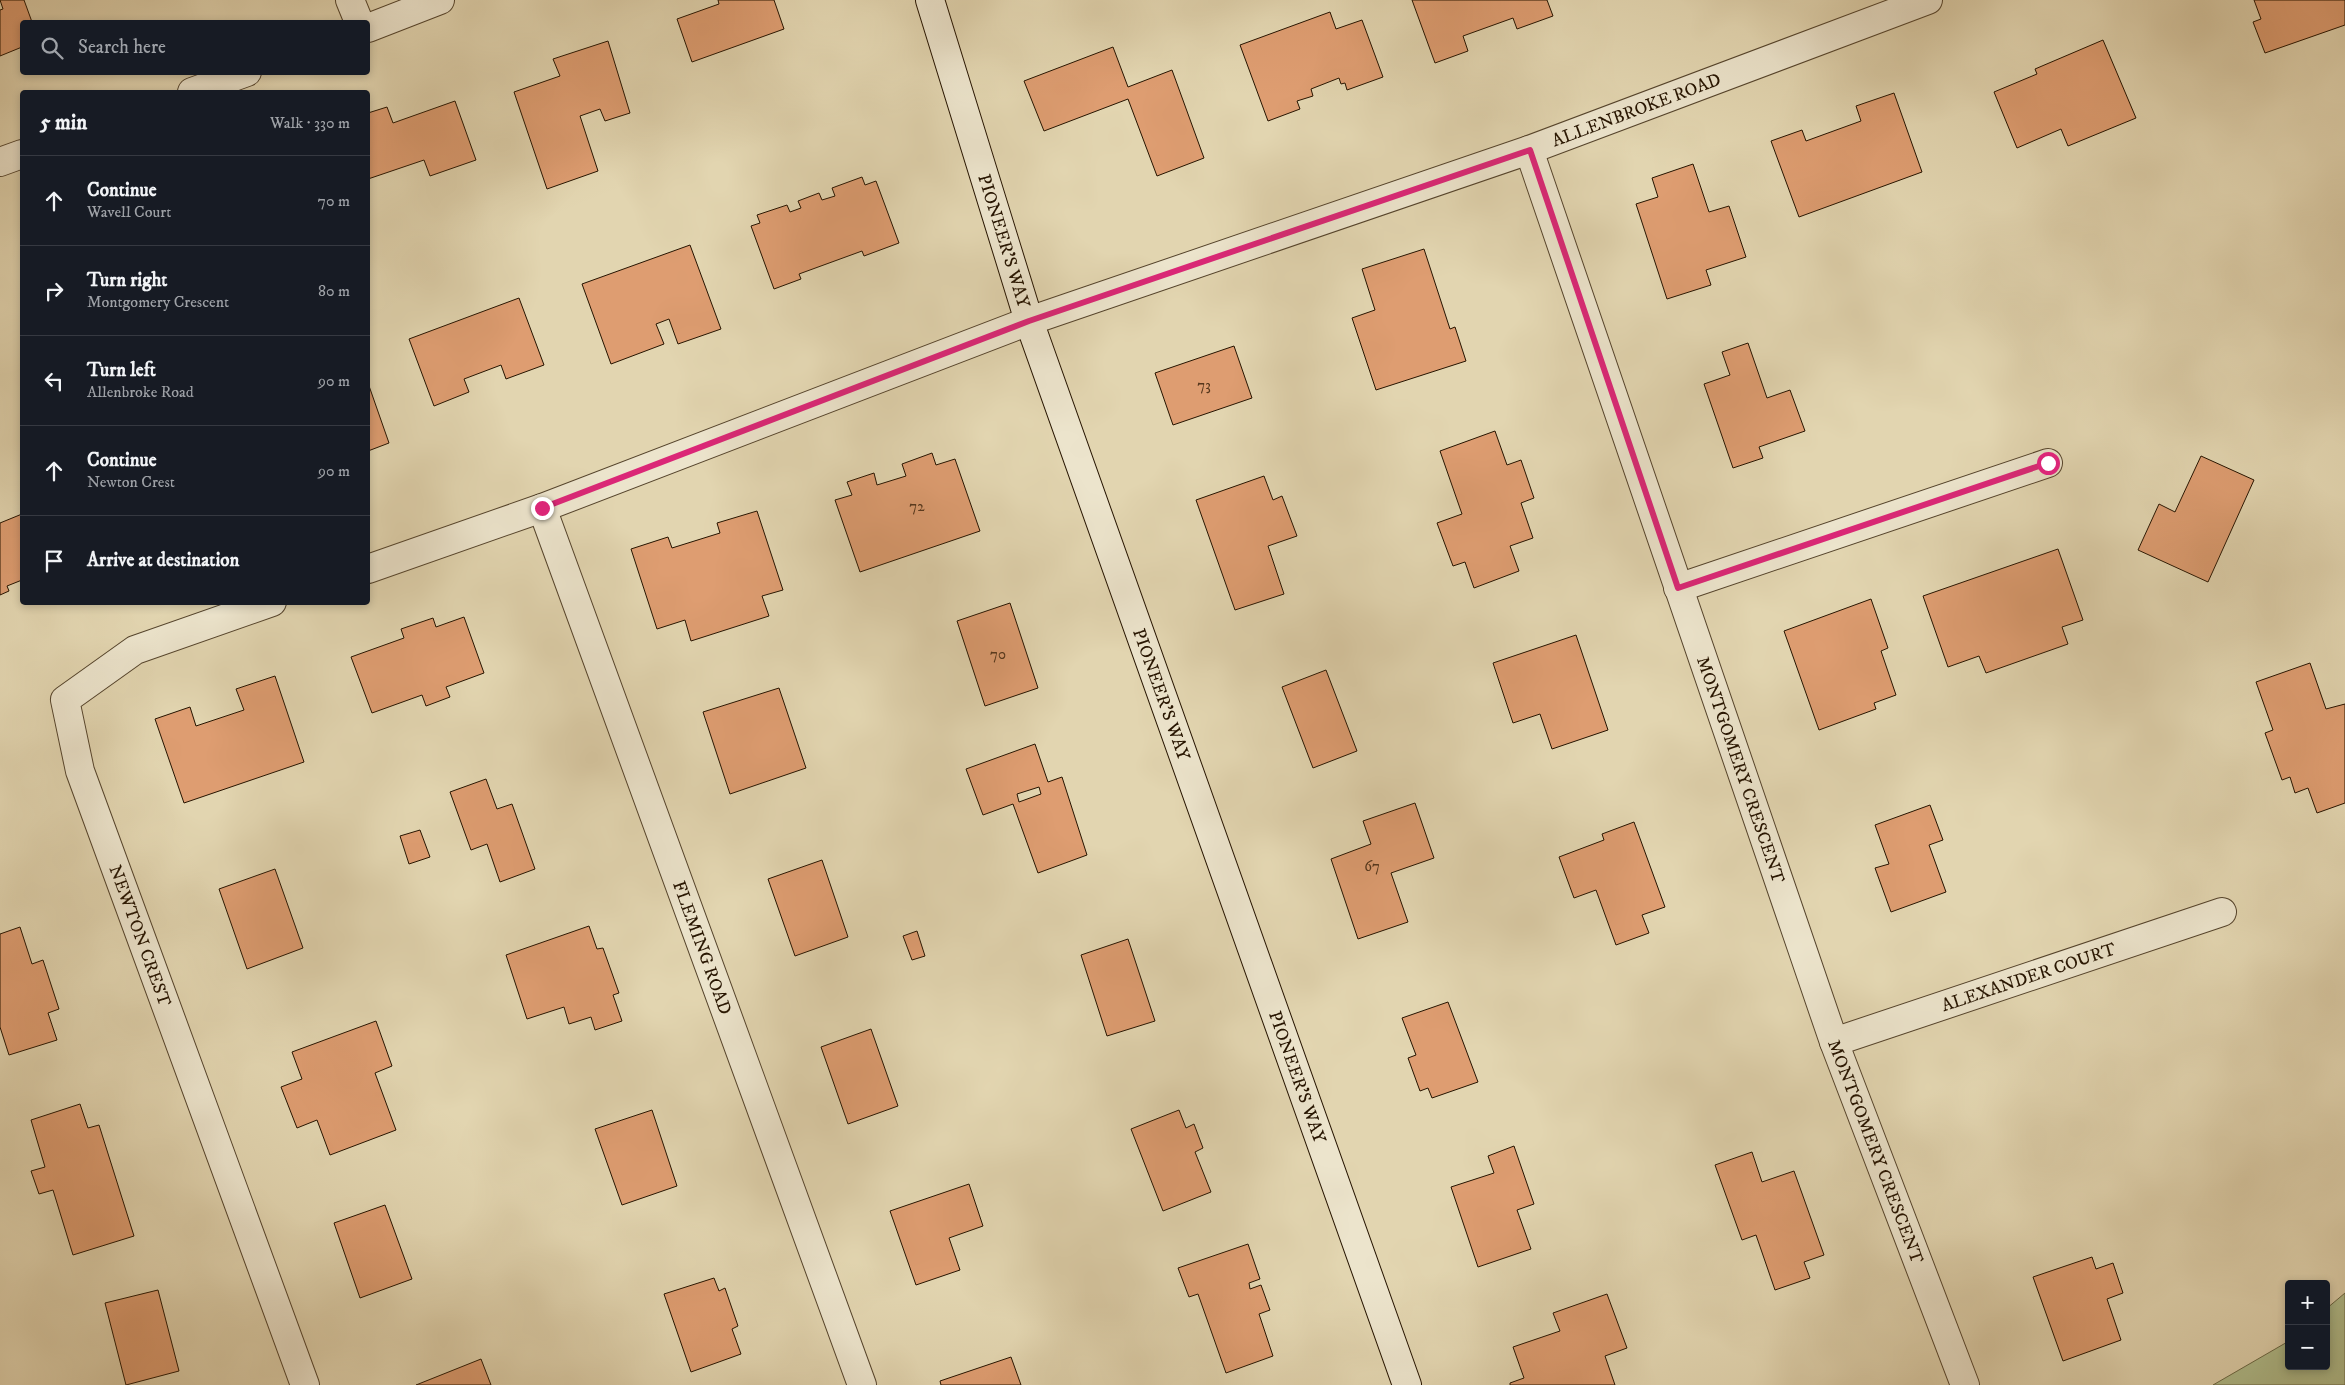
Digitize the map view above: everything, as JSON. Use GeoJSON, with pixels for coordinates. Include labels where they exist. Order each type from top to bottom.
{"type":"FeatureCollection","features":[{"type":"Feature","properties":{"kind":"street"},"geometry":{"type":"LineString","coordinates":[[350,0],[358,20]]}},
{"type":"Feature","properties":{"kind":"street"},"geometry":{"type":"LineString","coordinates":[[370,27],[440,0]]}},
{"type":"Feature","properties":{"kind":"street","name":"PIONEER'S WAY"},"geometry":{"type":"LineString","coordinates":[[930,0],[1029,321],[1407,1385]]}},
{"type":"Feature","properties":{"kind":"street","name":"ALLENBROKE ROAD"},"geometry":{"type":"LineString","coordinates":[[1029,321],[1530,150],[1928,0]]}},
{"type":"Feature","properties":{"kind":"street"},"geometry":{"type":"LineString","coordinates":[[198,90],[239,75]]}},
{"type":"Feature","properties":{"kind":"street","name":"MONTGOMERY CRESCENT"},"geometry":{"type":"LineString","coordinates":[[1530,150],[1834,1042],[1965,1385]]}},
{"type":"Feature","properties":{"kind":"street"},"geometry":{"type":"LineString","coordinates":[[0,162],[20,155]]}},
{"type":"Feature","properties":{"kind":"street"},"geometry":{"type":"LineString","coordinates":[[370,568],[542,508],[1029,321]]}},
{"type":"Feature","properties":{"kind":"street"},"geometry":{"type":"LineString","coordinates":[[1678,588],[2048,463]]}},
{"type":"Feature","properties":{"kind":"street","name":"FLEMING ROAD"},"geometry":{"type":"LineString","coordinates":[[542,508],[862,1385]]}},
{"type":"Feature","properties":{"kind":"street","name":"NEWTON CREST"},"geometry":{"type":"LineString","coordinates":[[263,605],[135,650],[65,700],[80,771],[304,1385]]}},
{"type":"Feature","properties":{"kind":"street","name":"ALEXANDER COURT"},"geometry":{"type":"LineString","coordinates":[[1834,1042],[2222,912]]}},
{"type":"Feature","properties":{"kind":"green space"},"geometry":{"type":"Polygon","coordinates":[[[2345,1293],[2345,1385],[2213,1385],[2285,1343],[2285,1370],[2330,1370],[2330,1306],[2345,1293]]]}},
{"type":"Feature","properties":{"kind":"building"},"geometry":{"type":"Polygon","coordinates":[[[0,0],[24,0],[31,20],[20,20],[20,48],[0,56],[0,10],[3,9],[0,0]]]}},
{"type":"Feature","properties":{"kind":"building"},"geometry":{"type":"Polygon","coordinates":[[[718,0],[774,0],[784,29],[692,62],[677,19],[719,4],[718,0]]]}},
{"type":"Feature","properties":{"kind":"building"},"geometry":{"type":"Polygon","coordinates":[[[1412,0],[1547,0],[1553,16],[1517,29],[1513,18],[1463,36],[1468,51],[1435,63],[1412,0]]]}},
{"type":"Feature","properties":{"kind":"building"},"geometry":{"type":"Polygon","coordinates":[[[2254,0],[2345,0],[2345,25],[2265,53],[2253,22],[2261,19],[2254,0]]]}},
{"type":"Feature","properties":{"kind":"building"},"geometry":{"type":"Polygon","coordinates":[[[1330,12],[1336,29],[1362,20],[1383,77],[1347,90],[1345,83],[1341,84],[1339,78],[1311,89],[1313,96],[1297,101],[1300,109],[1268,121],[1240,45],[1330,12]]]}},
{"type":"Feature","properties":{"kind":"building"},"geometry":{"type":"Polygon","coordinates":[[[2103,40],[2136,118],[2068,146],[2061,129],[2017,148],[1994,92],[2037,74],[2035,69],[2103,40]]]}},
{"type":"Feature","properties":{"kind":"building"},"geometry":{"type":"Polygon","coordinates":[[[608,41],[630,113],[605,121],[600,109],[580,116],[598,171],[547,189],[514,92],[560,76],[553,59],[608,41]]]}},
{"type":"Feature","properties":{"kind":"building"},"geometry":{"type":"Polygon","coordinates":[[[1113,47],[1128,87],[1172,70],[1204,158],[1157,176],[1128,99],[1044,131],[1024,81],[1113,47]]]}},
{"type":"Feature","properties":{"kind":"building"},"geometry":{"type":"Polygon","coordinates":[[[1894,93],[1922,172],[1799,217],[1771,141],[1802,130],[1806,141],[1861,121],[1856,106],[1894,93]]]}},
{"type":"Feature","properties":{"kind":"building"},"geometry":{"type":"Polygon","coordinates":[[[455,101],[476,160],[430,176],[424,160],[370,178],[370,112],[387,107],[393,123],[455,101]]]}},
{"type":"Feature","properties":{"kind":"building"},"geometry":{"type":"Polygon","coordinates":[[[1693,164],[1709,212],[1729,206],[1746,257],[1706,270],[1711,285],[1667,299],[1636,204],[1658,197],[1652,178],[1693,164]]]}},
{"type":"Feature","properties":{"kind":"building"},"geometry":{"type":"Polygon","coordinates":[[[862,177],[865,185],[876,181],[899,243],[864,256],[862,251],[799,274],[801,279],[774,289],[751,226],[760,223],[757,215],[787,205],[790,212],[801,208],[798,201],[819,193],[822,200],[835,196],[832,188],[862,177]]]}},
{"type":"Feature","properties":{"kind":"building"},"geometry":{"type":"Polygon","coordinates":[[[690,245],[721,329],[678,344],[669,319],[656,324],[664,344],[611,364],[582,284],[690,245]]]}},
{"type":"Feature","properties":{"kind":"building"},"geometry":{"type":"Polygon","coordinates":[[[1424,249],[1450,329],[1455,327],[1466,361],[1376,390],[1352,318],[1375,310],[1362,269],[1424,249]]]}},
{"type":"Feature","properties":{"kind":"building"},"geometry":{"type":"Polygon","coordinates":[[[519,298],[544,365],[506,379],[501,365],[464,379],[469,392],[434,406],[409,339],[519,298]]]}},
{"type":"Feature","properties":{"kind":"building"},"geometry":{"type":"Polygon","coordinates":[[[1748,343],[1767,398],[1790,390],[1805,431],[1759,447],[1763,458],[1733,468],[1704,384],[1730,375],[1722,352],[1748,343]]]}},
{"type":"Feature","properties":{"kind":"building"},"geometry":{"type":"Polygon","coordinates":[[[1234,346],[1252,398],[1173,425],[1155,373],[1234,346]]]}},
{"type":"Feature","properties":{"kind":"building"},"geometry":{"type":"Polygon","coordinates":[[[370,389],[389,443],[370,450],[370,389]]]}},
{"type":"Feature","properties":{"kind":"building"},"geometry":{"type":"Polygon","coordinates":[[[1495,431],[1507,465],[1521,460],[1534,498],[1521,503],[1533,538],[1510,546],[1519,571],[1474,588],[1465,562],[1453,566],[1437,523],[1462,514],[1440,451],[1495,431]]]}},
{"type":"Feature","properties":{"kind":"building"},"geometry":{"type":"Polygon","coordinates":[[[932,453],[936,465],[955,459],[980,531],[860,572],[835,500],[852,495],[847,482],[874,473],[877,485],[906,476],[902,464],[932,453]]]}},
{"type":"Feature","properties":{"kind":"building"},"geometry":{"type":"Polygon","coordinates":[[[2201,456],[2254,480],[2208,582],[2138,550],[2159,504],[2175,512],[2201,456]]]}},
{"type":"Feature","properties":{"kind":"building"},"geometry":{"type":"Polygon","coordinates":[[[1264,476],[1273,500],[1282,496],[1297,536],[1268,546],[1284,594],[1235,610],[1196,500],[1264,476]]]}},
{"type":"Feature","properties":{"kind":"building"},"geometry":{"type":"Polygon","coordinates":[[[757,511],[783,590],[762,596],[769,616],[691,641],[685,620],[657,629],[631,549],[668,537],[672,548],[720,533],[717,523],[757,511]]]}},
{"type":"Feature","properties":{"kind":"building"},"geometry":{"type":"Polygon","coordinates":[[[20,515],[20,581],[7,586],[9,591],[0,595],[0,523],[20,515]]]}},
{"type":"Feature","properties":{"kind":"building"},"geometry":{"type":"Polygon","coordinates":[[[2058,549],[2083,620],[2062,627],[2068,644],[1986,673],[1979,656],[1948,667],[1923,596],[2058,549]]]}},
{"type":"Feature","properties":{"kind":"building"},"geometry":{"type":"Polygon","coordinates":[[[1871,599],[1888,648],[1881,651],[1896,695],[1874,703],[1876,709],[1819,730],[1784,631],[1871,599]]]}},
{"type":"Feature","properties":{"kind":"building"},"geometry":{"type":"Polygon","coordinates":[[[1010,603],[1038,688],[985,706],[957,621],[1010,603]]]}},
{"type":"Feature","properties":{"kind":"building"},"geometry":{"type":"Polygon","coordinates":[[[464,617],[484,673],[446,687],[450,697],[426,706],[422,695],[372,713],[351,657],[404,638],[401,629],[433,618],[436,627],[464,617]]]}},
{"type":"Feature","properties":{"kind":"building"},"geometry":{"type":"Polygon","coordinates":[[[1576,635],[1608,730],[1552,749],[1540,714],[1513,723],[1493,663],[1576,635]]]}},
{"type":"Feature","properties":{"kind":"building"},"geometry":{"type":"Polygon","coordinates":[[[2310,663],[2326,709],[2345,704],[2345,803],[2317,813],[2308,788],[2295,793],[2290,777],[2282,780],[2265,733],[2273,730],[2256,682],[2310,663]]]}},
{"type":"Feature","properties":{"kind":"building"},"geometry":{"type":"Polygon","coordinates":[[[1326,670],[1357,751],[1313,768],[1282,687],[1326,670]]]}},
{"type":"Feature","properties":{"kind":"building"},"geometry":{"type":"Polygon","coordinates":[[[275,676],[304,762],[184,803],[155,719],[190,707],[196,726],[244,710],[236,689],[275,676]]]}},
{"type":"Feature","properties":{"kind":"building"},"geometry":{"type":"Polygon","coordinates":[[[779,688],[806,768],[730,794],[703,712],[779,688]]]}},
{"type":"Feature","properties":{"kind":"building"},"geometry":{"type":"Polygon","coordinates":[[[1035,744],[1048,782],[1062,777],[1087,855],[1038,873],[1013,804],[983,815],[966,769],[1035,744]],[[1039,787],[1017,794],[1019,802],[1041,794],[1039,787]]]}},
{"type":"Feature","properties":{"kind":"building"},"geometry":{"type":"Polygon","coordinates":[[[486,779],[497,809],[512,804],[535,869],[500,882],[487,844],[471,850],[450,792],[486,779]]]}},
{"type":"Feature","properties":{"kind":"building"},"geometry":{"type":"Polygon","coordinates":[[[1415,803],[1434,858],[1391,873],[1408,922],[1358,939],[1331,859],[1371,844],[1363,821],[1415,803]]]}},
{"type":"Feature","properties":{"kind":"building"},"geometry":{"type":"Polygon","coordinates":[[[1930,805],[1943,840],[1929,845],[1946,892],[1891,912],[1875,868],[1889,864],[1875,825],[1930,805]]]}},
{"type":"Feature","properties":{"kind":"building"},"geometry":{"type":"Polygon","coordinates":[[[1634,822],[1665,907],[1642,915],[1649,933],[1616,945],[1596,890],[1574,898],[1559,857],[1604,840],[1602,834],[1634,822]]]}},
{"type":"Feature","properties":{"kind":"building"},"geometry":{"type":"Polygon","coordinates":[[[420,830],[430,857],[409,864],[400,836],[420,830]]]}},
{"type":"Feature","properties":{"kind":"building"},"geometry":{"type":"Polygon","coordinates":[[[822,860],[848,937],[795,956],[768,879],[822,860]]]}},
{"type":"Feature","properties":{"kind":"building"},"geometry":{"type":"Polygon","coordinates":[[[275,869],[303,948],[247,969],[219,889],[275,869]]]}},
{"type":"Feature","properties":{"kind":"building"},"geometry":{"type":"Polygon","coordinates":[[[589,926],[597,949],[603,948],[619,993],[613,995],[622,1021],[595,1030],[591,1017],[569,1024],[564,1007],[527,1019],[506,955],[589,926]]]}},
{"type":"Feature","properties":{"kind":"building"},"geometry":{"type":"Polygon","coordinates":[[[20,927],[32,964],[43,960],[59,1009],[48,1013],[57,1040],[9,1055],[0,1027],[0,934],[20,927]]]}},
{"type":"Feature","properties":{"kind":"building"},"geometry":{"type":"Polygon","coordinates":[[[917,931],[925,956],[912,960],[903,936],[917,931]]]}},
{"type":"Feature","properties":{"kind":"building"},"geometry":{"type":"Polygon","coordinates":[[[1128,939],[1155,1021],[1107,1036],[1081,955],[1128,939]]]}},
{"type":"Feature","properties":{"kind":"building"},"geometry":{"type":"Polygon","coordinates":[[[1448,1002],[1478,1082],[1432,1098],[1428,1088],[1420,1091],[1408,1058],[1416,1055],[1402,1018],[1448,1002]]]}},
{"type":"Feature","properties":{"kind":"building"},"geometry":{"type":"Polygon","coordinates":[[[376,1021],[392,1066],[375,1073],[396,1130],[330,1155],[317,1120],[297,1128],[281,1087],[302,1079],[292,1052],[376,1021]]]}},
{"type":"Feature","properties":{"kind":"building"},"geometry":{"type":"Polygon","coordinates":[[[871,1029],[898,1106],[848,1124],[821,1047],[871,1029]]]}},
{"type":"Feature","properties":{"kind":"building"},"geometry":{"type":"Polygon","coordinates":[[[80,1104],[88,1128],[99,1125],[134,1236],[73,1255],[53,1190],[39,1194],[31,1171],[45,1167],[31,1120],[80,1104]]]}},
{"type":"Feature","properties":{"kind":"building"},"geometry":{"type":"Polygon","coordinates":[[[652,1110],[677,1186],[622,1205],[595,1129],[652,1110]]]}},
{"type":"Feature","properties":{"kind":"building"},"geometry":{"type":"Polygon","coordinates":[[[1179,1110],[1186,1128],[1194,1124],[1203,1148],[1195,1152],[1211,1192],[1163,1211],[1131,1129],[1179,1110]]]}},
{"type":"Feature","properties":{"kind":"building"},"geometry":{"type":"Polygon","coordinates":[[[1514,1146],[1534,1204],[1517,1210],[1531,1249],[1478,1267],[1451,1187],[1494,1173],[1488,1156],[1514,1146]]]}},
{"type":"Feature","properties":{"kind":"building"},"geometry":{"type":"Polygon","coordinates":[[[1752,1152],[1762,1182],[1794,1171],[1824,1255],[1804,1262],[1810,1278],[1775,1290],[1756,1235],[1742,1240],[1715,1165],[1752,1152]]]}},
{"type":"Feature","properties":{"kind":"building"},"geometry":{"type":"Polygon","coordinates":[[[969,1184],[983,1226],[949,1238],[960,1270],[916,1285],[890,1211],[969,1184]]]}},
{"type":"Feature","properties":{"kind":"building"},"geometry":{"type":"Polygon","coordinates":[[[385,1205],[412,1279],[360,1298],[334,1223],[385,1205]]]}},
{"type":"Feature","properties":{"kind":"building"},"geometry":{"type":"Polygon","coordinates":[[[1248,1244],[1260,1279],[1249,1283],[1250,1289],[1261,1285],[1270,1310],[1259,1314],[1273,1356],[1226,1373],[1198,1294],[1189,1297],[1178,1268],[1248,1244]]]}},
{"type":"Feature","properties":{"kind":"building"},"geometry":{"type":"Polygon","coordinates":[[[2092,1257],[2096,1269],[2113,1263],[2123,1293],[2107,1299],[2121,1340],[2063,1361],[2033,1277],[2092,1257]]]}},
{"type":"Feature","properties":{"kind":"building"},"geometry":{"type":"Polygon","coordinates":[[[714,1278],[719,1291],[725,1288],[738,1326],[732,1329],[741,1354],[691,1372],[664,1294],[714,1278]]]}},
{"type":"Feature","properties":{"kind":"building"},"geometry":{"type":"Polygon","coordinates":[[[158,1290],[179,1371],[126,1385],[105,1303],[158,1290]]]}},
{"type":"Feature","properties":{"kind":"building"},"geometry":{"type":"Polygon","coordinates":[[[1607,1294],[1627,1348],[1605,1356],[1615,1385],[1510,1385],[1510,1383],[1524,1378],[1513,1347],[1560,1331],[1553,1313],[1607,1294]]]}},
{"type":"Feature","properties":{"kind":"building"},"geometry":{"type":"Polygon","coordinates":[[[1011,1357],[1021,1385],[941,1385],[940,1381],[1011,1357]]]}},
{"type":"Feature","properties":{"kind":"building"},"geometry":{"type":"Polygon","coordinates":[[[481,1359],[491,1385],[416,1385],[481,1359]]]}},
{"type":"Feature","properties":{"kind":"route"},"geometry":{"type":"LineString","coordinates":[[542,508],[1029,321],[1530,150],[1678,588],[2048,463]]}}]}
